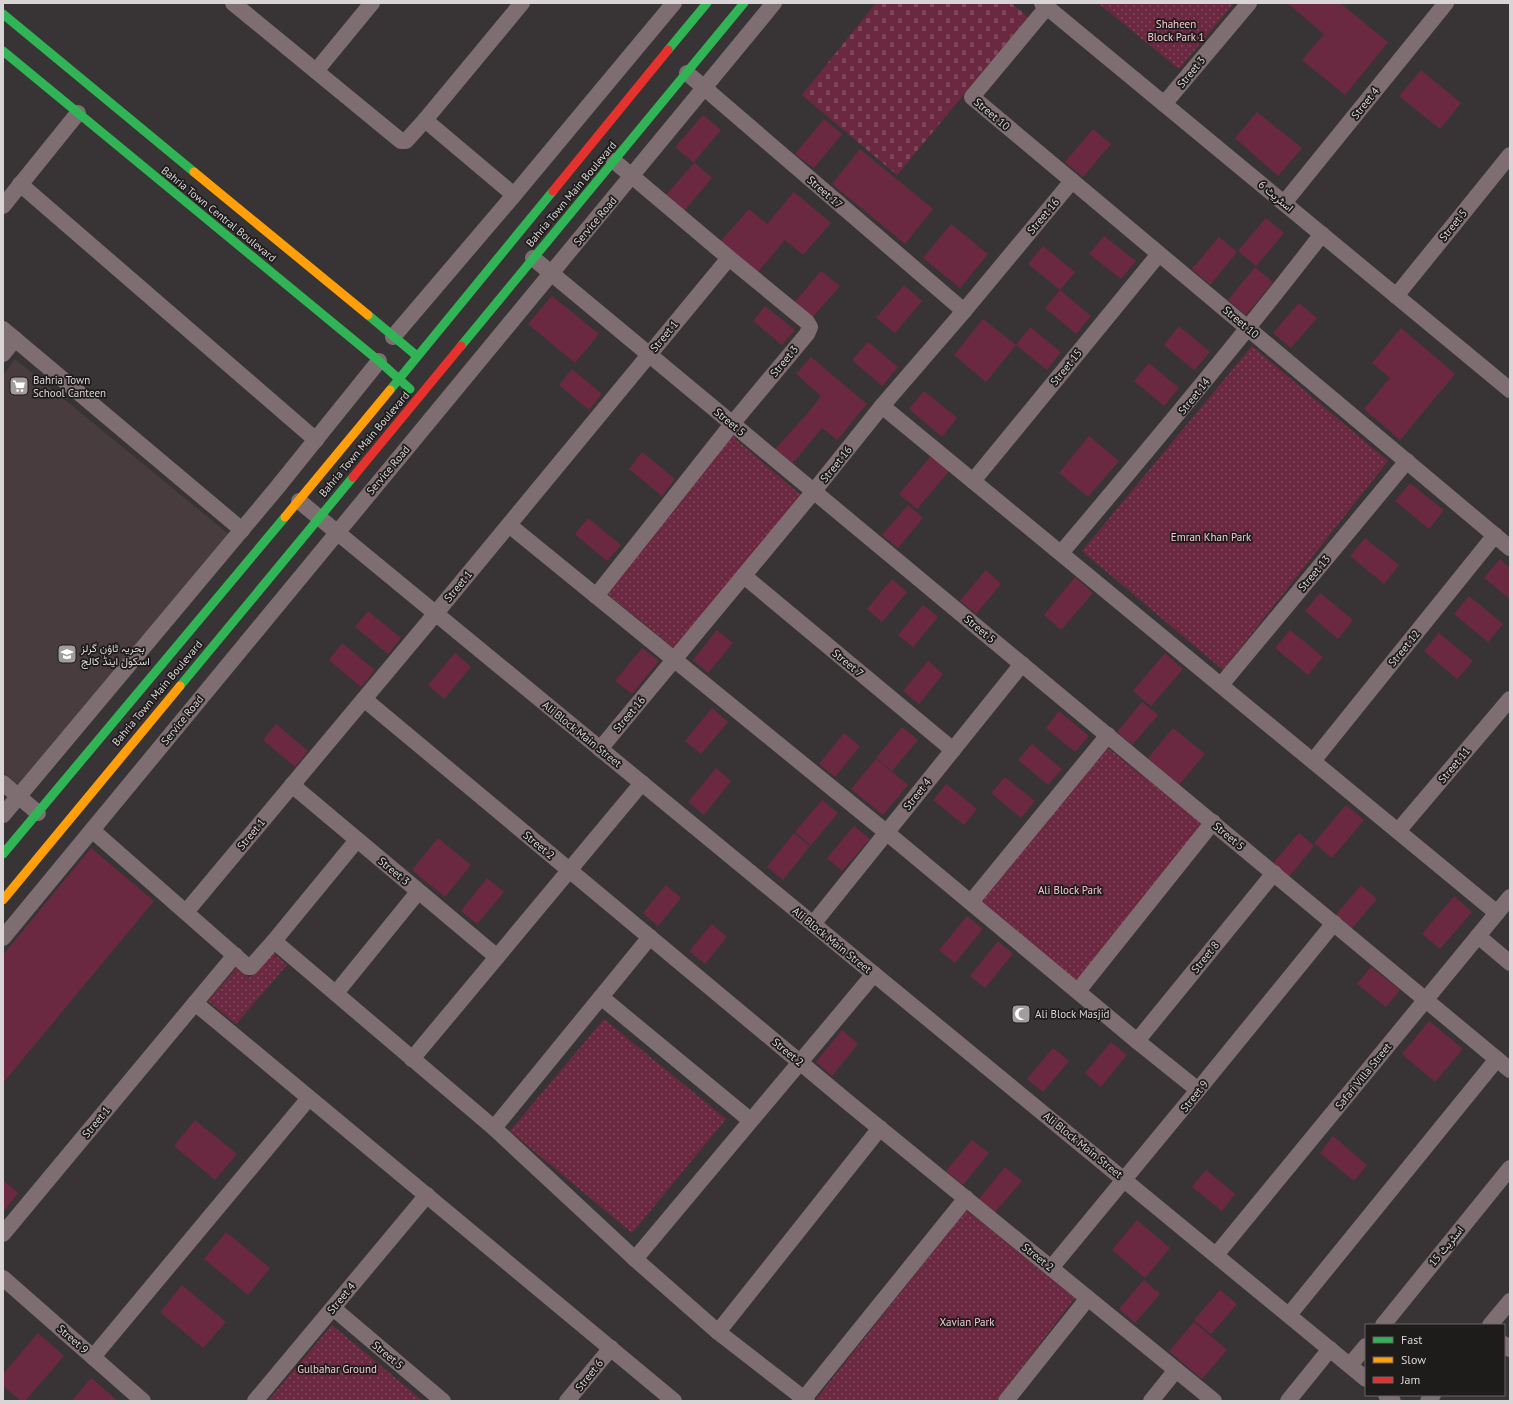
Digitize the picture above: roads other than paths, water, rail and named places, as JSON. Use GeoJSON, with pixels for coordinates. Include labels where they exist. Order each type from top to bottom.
{"type":"FeatureCollection","features":[{"type":"Feature","properties":{"kind":"main road","name":"Bahria Town Main Boulevard"},"geometry":{"type":"LineString","coordinates":[[3,854],[299,501],[707,3]]}},
{"type":"Feature","properties":{"kind":"main road","name":"Bahria Town Main Boulevard"},"geometry":{"type":"LineString","coordinates":[[3,900],[744,3]]}},
{"type":"Feature","properties":{"kind":"main road","name":"Bahria Town Central Boulevard"},"geometry":{"type":"LineString","coordinates":[[3,14],[328,284],[393,343],[417,356]]}},
{"type":"Feature","properties":{"kind":"main road","name":"Bahria Town Central Boulevard"},"geometry":{"type":"LineString","coordinates":[[3,51],[379,361],[419,397]]}},
{"type":"Feature","properties":{"kind":"main road"},"geometry":{"type":"LineString","coordinates":[[396,364],[404,410],[402,417]]}},
{"type":"Feature","properties":{"kind":"street"},"geometry":{"type":"LineString","coordinates":[[232,3],[401,141],[406,141],[425,120],[522,3]]}},
{"type":"Feature","properties":{"kind":"street"},"geometry":{"type":"LineString","coordinates":[[316,71],[372,3]]}},
{"type":"Feature","properties":{"kind":"street"},"geometry":{"type":"LineString","coordinates":[[393,343],[674,3]]}},
{"type":"Feature","properties":{"kind":"street","name":"Service Road"},"geometry":{"type":"LineString","coordinates":[[3,938],[774,3]]}},
{"type":"Feature","properties":{"kind":"street","name":"Street 3"},"geometry":{"type":"LineString","coordinates":[[1164,104],[1249,3]]}},
{"type":"Feature","properties":{"kind":"street","name":"Street 4"},"geometry":{"type":"LineString","coordinates":[[1284,203],[1446,3]]}},
{"type":"Feature","properties":{"kind":"street","name":"اسٹریٹ 6"},"geometry":{"type":"LineString","coordinates":[[1044,5],[1510,390]]}},
{"type":"Feature","properties":{"kind":"street","name":"Street 10"},"geometry":{"type":"LineString","coordinates":[[1044,5],[972,97],[1510,548]]}},
{"type":"Feature","properties":{"kind":"street","name":"Street 17"},"geometry":{"type":"LineString","coordinates":[[687,73],[964,311]]}},
{"type":"Feature","properties":{"kind":"street"},"geometry":{"type":"LineString","coordinates":[[3,206],[78,113]]}},
{"type":"Feature","properties":{"kind":"street"},"geometry":{"type":"LineString","coordinates":[[425,120],[514,195]]}},
{"type":"Feature","properties":{"kind":"street","name":"Street 5"},"geometry":{"type":"LineString","coordinates":[[1396,296],[1510,155]]}},
{"type":"Feature","properties":{"kind":"street","name":"Street 3"},"geometry":{"type":"LineString","coordinates":[[596,596],[732,424],[807,334],[810,327],[807,322],[614,161]]}},
{"type":"Feature","properties":{"kind":"street","name":"Street 16"},"geometry":{"type":"LineString","coordinates":[[600,749],[814,492],[882,406],[964,311],[1072,181]]}},
{"type":"Feature","properties":{"kind":"street"},"geometry":{"type":"LineString","coordinates":[[20,184],[316,440]]}},
{"type":"Feature","properties":{"kind":"street","name":"Street 14"},"geometry":{"type":"LineString","coordinates":[[1061,553],[1249,329],[1322,234]]}},
{"type":"Feature","properties":{"kind":"street","name":"Street 15"},"geometry":{"type":"LineString","coordinates":[[973,481],[1159,254]]}},
{"type":"Feature","properties":{"kind":"street","name":"Street 5"},"geometry":{"type":"LineString","coordinates":[[533,258],[1510,1070]]}},
{"type":"Feature","properties":{"kind":"street","name":"Street 1"},"geometry":{"type":"LineString","coordinates":[[186,912],[436,613],[729,258]]}},
{"type":"Feature","properties":{"kind":"street"},"geometry":{"type":"LineString","coordinates":[[3,354],[9,334],[242,530]]}},
{"type":"Feature","properties":{"kind":"street"},"geometry":{"type":"LineString","coordinates":[[3,814],[242,530],[379,361]]}},
{"type":"Feature","properties":{"kind":"street"},"geometry":{"type":"LineString","coordinates":[[882,406],[1497,913]]}},
{"type":"Feature","properties":{"kind":"street","name":"Street 13"},"geometry":{"type":"LineString","coordinates":[[1221,685],[1407,461]]}},
{"type":"Feature","properties":{"kind":"street","name":"Ali Block Main Street"},"geometry":{"type":"LineString","coordinates":[[299,501],[1365,1378]]}},
{"type":"Feature","properties":{"kind":"street"},"geometry":{"type":"LineString","coordinates":[[509,525],[886,832],[1136,1041],[1198,1090]]}},
{"type":"Feature","properties":{"kind":"street","name":"Street 12"},"geometry":{"type":"LineString","coordinates":[[1313,761],[1495,535]]}},
{"type":"Feature","properties":{"kind":"street","name":"Street 7"},"geometry":{"type":"LineString","coordinates":[[744,576],[953,750]]}},
{"type":"Feature","properties":{"kind":"street","name":"Street 4"},"geometry":{"type":"LineString","coordinates":[[813,924],[1022,664]]}},
{"type":"Feature","properties":{"kind":"street","name":"Street 2"},"geometry":{"type":"LineString","coordinates":[[364,699],[799,1062],[1214,1401]]}},
{"type":"Feature","properties":{"kind":"street","name":"Street 11"},"geometry":{"type":"LineString","coordinates":[[1398,830],[1510,699]]}},
{"type":"Feature","properties":{"kind":"street"},"geometry":{"type":"LineString","coordinates":[[971,902],[1108,735]]}},
{"type":"Feature","properties":{"kind":"street"},"geometry":{"type":"LineString","coordinates":[[3,783],[38,813]]}},
{"type":"Feature","properties":{"kind":"street"},"geometry":{"type":"LineString","coordinates":[[412,1059],[642,783]]}},
{"type":"Feature","properties":{"kind":"street","name":"Street 3"},"geometry":{"type":"LineString","coordinates":[[292,785],[497,957]]}},
{"type":"Feature","properties":{"kind":"street"},"geometry":{"type":"LineString","coordinates":[[1078,992],[1213,822]]}},
{"type":"Feature","properties":{"kind":"street"},"geometry":{"type":"LineString","coordinates":[[66,823],[88,835],[186,912],[248,967],[251,967],[274,941],[357,840]]}},
{"type":"Feature","properties":{"kind":"street","name":"Street 8"},"geometry":{"type":"LineString","coordinates":[[1136,1041],[1274,874]]}},
{"type":"Feature","properties":{"kind":"street"},"geometry":{"type":"LineString","coordinates":[[336,993],[418,892]]}},
{"type":"Feature","properties":{"kind":"street","name":"Safari Villa Street"},"geometry":{"type":"LineString","coordinates":[[1216,1255],[1510,897]]}},
{"type":"Feature","properties":{"kind":"street","name":"Street 9"},"geometry":{"type":"LineString","coordinates":[[1051,1268],[1125,1180],[1334,923]]}},
{"type":"Feature","properties":{"kind":"street"},"geometry":{"type":"LineString","coordinates":[[1478,936],[1510,963]]}},
{"type":"Feature","properties":{"kind":"street"},"geometry":{"type":"LineString","coordinates":[[494,1128],[650,937]]}},
{"type":"Feature","properties":{"kind":"street"},"geometry":{"type":"LineString","coordinates":[[274,941],[494,1128],[636,1259],[718,1332],[805,1400],[966,1198]]}},
{"type":"Feature","properties":{"kind":"street","name":"Street 1"},"geometry":{"type":"LineString","coordinates":[[3,1234],[235,955]]}},
{"type":"Feature","properties":{"kind":"street"},"geometry":{"type":"LineString","coordinates":[[636,1259],[750,1120],[874,974]]}},
{"type":"Feature","properties":{"kind":"street"},"geometry":{"type":"LineString","coordinates":[[601,997],[750,1120]]}},
{"type":"Feature","properties":{"kind":"street"},"geometry":{"type":"LineString","coordinates":[[195,1003],[674,1401]]}},
{"type":"Feature","properties":{"kind":"street"},"geometry":{"type":"LineString","coordinates":[[1289,1315],[1497,1059]]}},
{"type":"Feature","properties":{"kind":"street"},"geometry":{"type":"LineString","coordinates":[[92,1356],[309,1098]]}},
{"type":"Feature","properties":{"kind":"street"},"geometry":{"type":"LineString","coordinates":[[718,1332],[880,1128]]}},
{"type":"Feature","properties":{"kind":"street","name":"اسٹریٹ 15"},"geometry":{"type":"LineString","coordinates":[[1384,1324],[1510,1168]]}},
{"type":"Feature","properties":{"kind":"street","name":"Street 4"},"geometry":{"type":"LineString","coordinates":[[255,1401],[427,1195]]}},
{"type":"Feature","properties":{"kind":"street","name":"Street 9"},"geometry":{"type":"LineString","coordinates":[[3,1278],[143,1401]]}},
{"type":"Feature","properties":{"kind":"street"},"geometry":{"type":"LineString","coordinates":[[1006,1401],[1088,1298]]}},
{"type":"Feature","properties":{"kind":"street"},"geometry":{"type":"LineString","coordinates":[[1491,1324],[1510,1301]]}},
{"type":"Feature","properties":{"kind":"street","name":"Street 5"},"geometry":{"type":"LineString","coordinates":[[333,1308],[443,1401]]}},
{"type":"Feature","properties":{"kind":"street"},"geometry":{"type":"LineString","coordinates":[[1350,1365],[1365,1347]]}},
{"type":"Feature","properties":{"kind":"street","name":"Street 6"},"geometry":{"type":"LineString","coordinates":[[567,1401],[611,1348]]}},
{"type":"Feature","properties":{"kind":"street"},"geometry":{"type":"LineString","coordinates":[[1288,1401],[1330,1349]]}},
{"type":"Feature","properties":{"kind":"street"},"geometry":{"type":"LineString","coordinates":[[1150,1401],[1176,1370]]}},
{"type":"Feature","properties":{"kind":"place","name":"Bahria Town School Canteen"},"geometry":{"type":"Point","coordinates":[19,386]}},
{"type":"Feature","properties":{"kind":"place","name":"بحریہ ٹاؤن گرلز اسکول اینڈ کالج"},"geometry":{"type":"Point","coordinates":[67,654]}},
{"type":"Feature","properties":{"kind":"place","name":"Ali Block Masjid"},"geometry":{"type":"Point","coordinates":[1021,1014]}},
{"type":"Feature","properties":{"kind":"park label","name":"Shaheen Block Park 1"},"geometry":{"type":"Point","coordinates":[1176,30]}},
{"type":"Feature","properties":{"kind":"park label","name":"Emran Khan Park"},"geometry":{"type":"Point","coordinates":[1211,537]}},
{"type":"Feature","properties":{"kind":"park label","name":"Ali Block Park"},"geometry":{"type":"Point","coordinates":[1070,890]}},
{"type":"Feature","properties":{"kind":"park label","name":"Xavian Park"},"geometry":{"type":"Point","coordinates":[967,1322]}},
{"type":"Feature","properties":{"kind":"park label","name":"Gulbahar Ground"},"geometry":{"type":"Point","coordinates":[337,1369]}}]}
